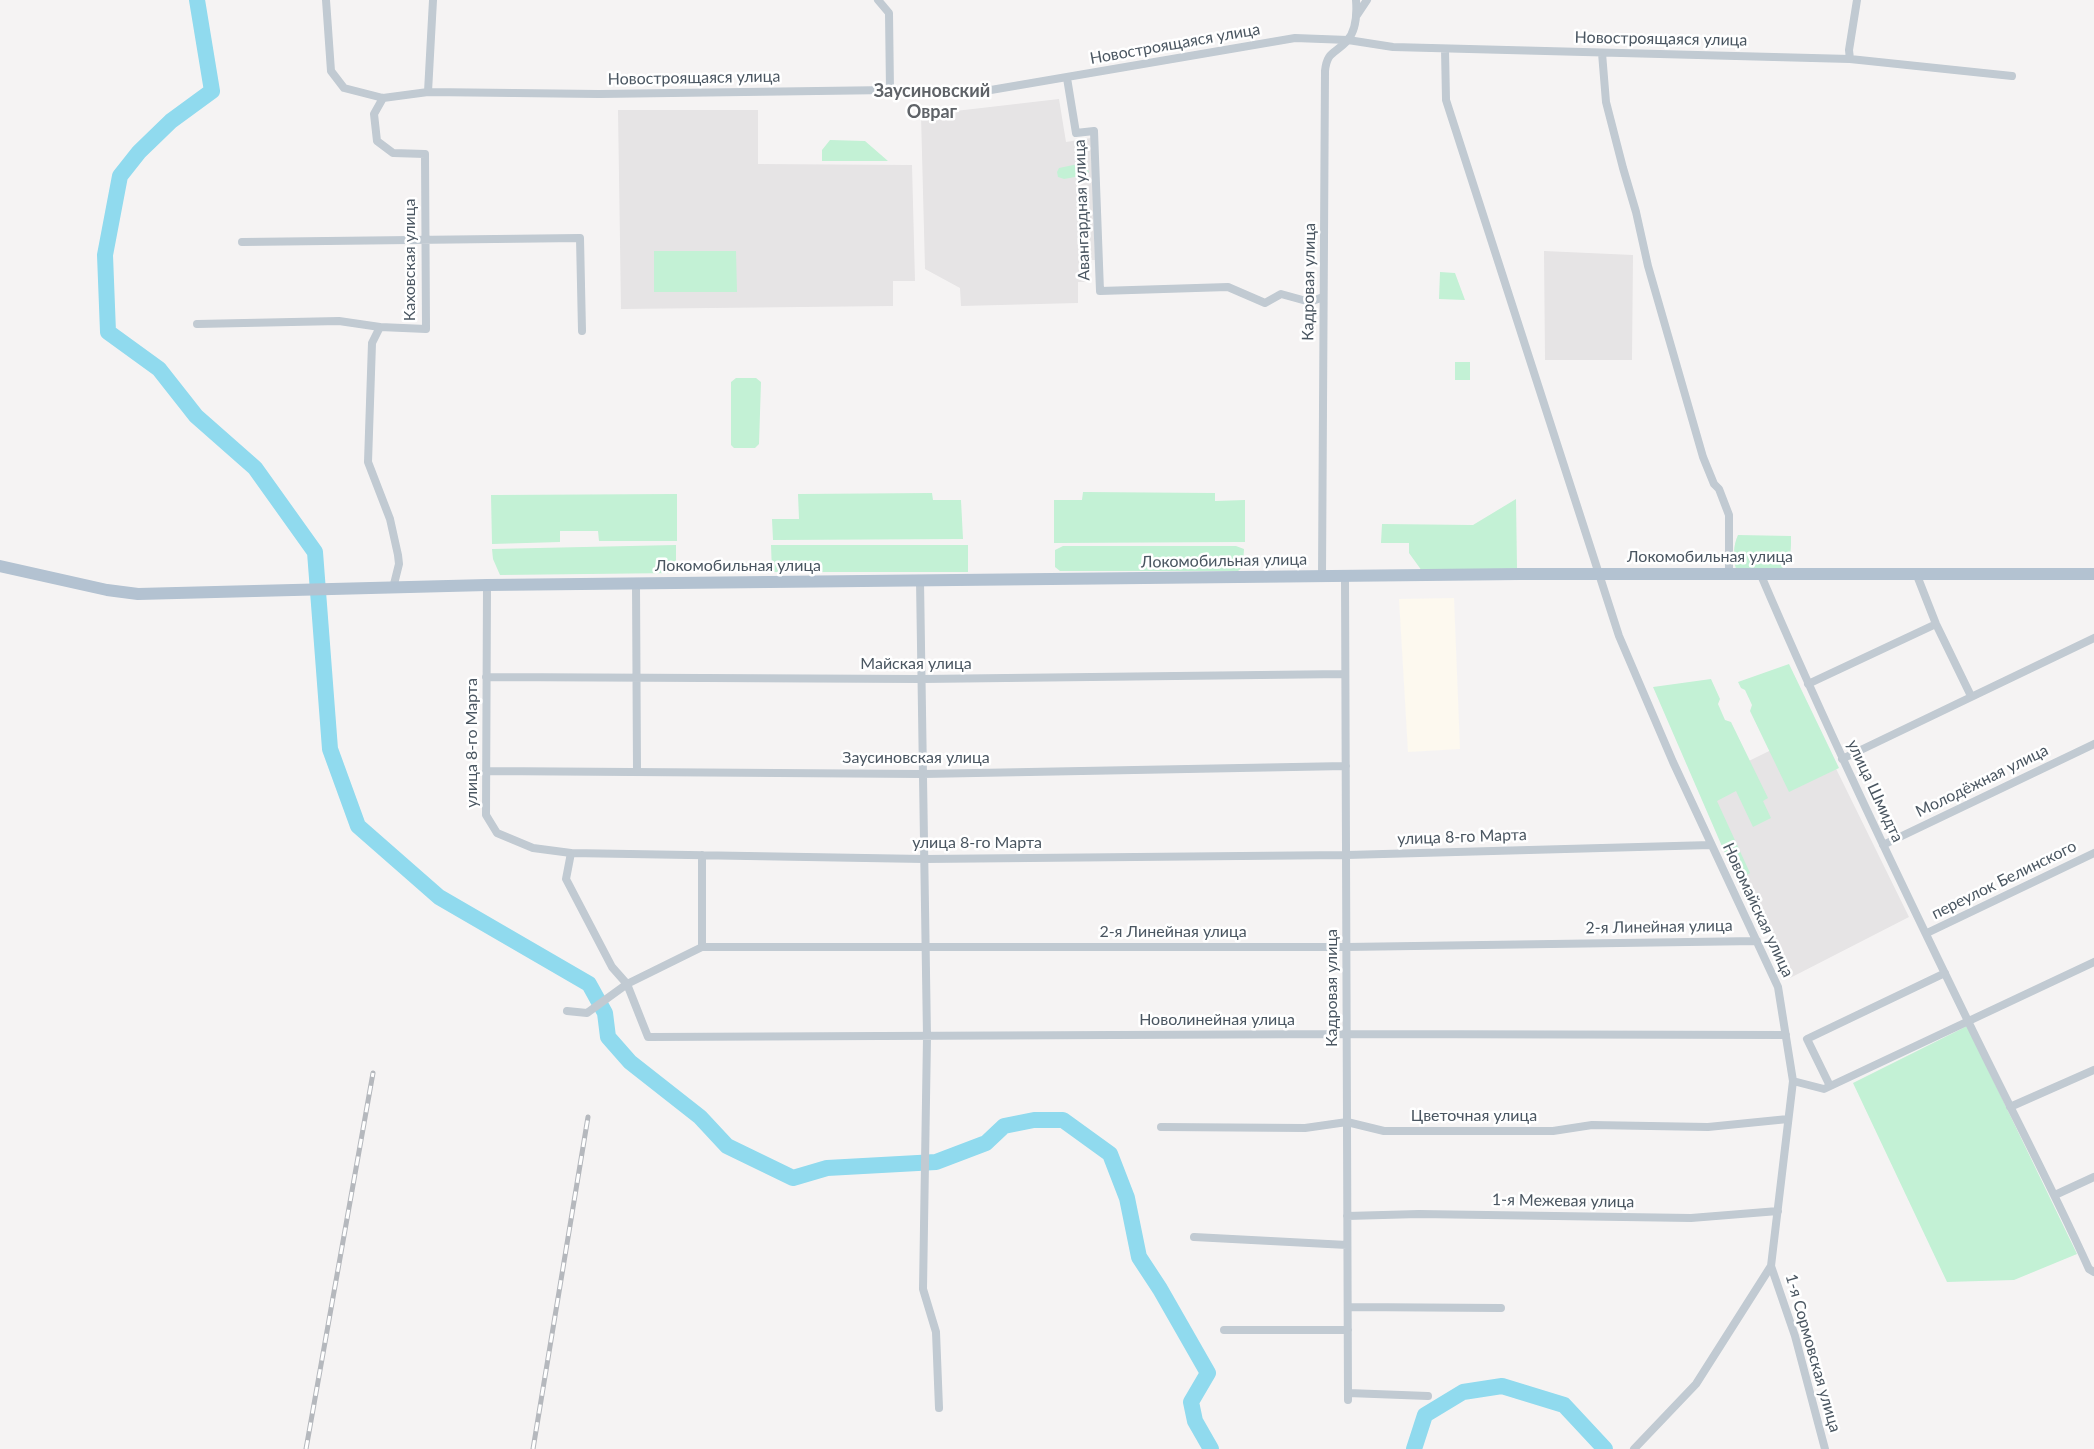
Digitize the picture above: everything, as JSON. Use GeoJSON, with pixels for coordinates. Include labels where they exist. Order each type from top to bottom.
{"type":"FeatureCollection","features":[{"type":"Feature","properties":{"kind":"main road","name":"Локомобильная улица"},"geometry":{"type":"LineString","coordinates":[[0,566],[107,590],[138,594],[487,585],[1597,573],[2094,574]]}},
{"type":"Feature","properties":{"kind":"street","name":"Новостроящаяся улица"},"geometry":{"type":"LineString","coordinates":[[326,0],[331,71],[344,87],[382,98],[428,92],[599,94],[985,91],[1295,38],[1348,40],[1393,47],[1445,49],[1850,59],[2012,76]]}},
{"type":"Feature","properties":{"kind":"street"},"geometry":{"type":"LineString","coordinates":[[428,92],[433,0]]}},
{"type":"Feature","properties":{"kind":"street"},"geometry":{"type":"LineString","coordinates":[[878,0],[888,13],[890,90]]}},
{"type":"Feature","properties":{"kind":"street","name":"Кадровая улица"},"geometry":{"type":"LineString","coordinates":[[1322,576],[1325,71],[1327,59],[1333,51],[1348,40],[1357,16],[1356,0]]}},
{"type":"Feature","properties":{"kind":"street"},"geometry":{"type":"LineString","coordinates":[[1357,16],[1367,0]]}},
{"type":"Feature","properties":{"kind":"street"},"geometry":{"type":"LineString","coordinates":[[1850,59],[1849,50],[1857,0]]}},
{"type":"Feature","properties":{"kind":"street","name":"Новомайская улица"},"geometry":{"type":"LineString","coordinates":[[1445,49],[1446,100],[1597,573],[1619,636],[1711,845],[1778,987],[1786,1035],[1792,1081],[1771,1266],[1696,1384],[1635,1449]]}},
{"type":"Feature","properties":{"kind":"street"},"geometry":{"type":"LineString","coordinates":[[1602,53],[1606,102],[1651,277],[1702,457],[1714,484],[1719,489],[1729,515],[1729,573]]}},
{"type":"Feature","properties":{"kind":"street","name":"Авангардная улица"},"geometry":{"type":"LineString","coordinates":[[1067,78],[1076,134],[1094,131],[1100,291],[1228,287],[1265,303],[1281,294],[1310,302],[1323,297]]}},
{"type":"Feature","properties":{"kind":"street","name":"Каховская улица"},"geometry":{"type":"LineString","coordinates":[[382,98],[374,114],[377,141],[393,153],[425,154],[426,329],[380,327],[372,343],[368,462],[390,519],[398,555],[399,564],[393,588]]}},
{"type":"Feature","properties":{"kind":"street"},"geometry":{"type":"LineString","coordinates":[[242,242],[580,238],[582,331]]}},
{"type":"Feature","properties":{"kind":"street"},"geometry":{"type":"LineString","coordinates":[[198,324],[339,321],[380,327]]}},
{"type":"Feature","properties":{"kind":"street","name":"улица Шмидта"},"geometry":{"type":"LineString","coordinates":[[1760,573],[1808,684],[1883,845],[2089,1269],[2094,1272]]}},
{"type":"Feature","properties":{"kind":"street"},"geometry":{"type":"LineString","coordinates":[[1916,573],[1936,624],[1971,696]]}},
{"type":"Feature","properties":{"kind":"street","name":"Кадровая улица"},"geometry":{"type":"LineString","coordinates":[[1345,576],[1348,1397],[1428,1396]]}},
{"type":"Feature","properties":{"kind":"street"},"geometry":{"type":"LineString","coordinates":[[920,580],[927,1037],[923,1289],[936,1332],[939,1408]]}},
{"type":"Feature","properties":{"kind":"street"},"geometry":{"type":"LineString","coordinates":[[636,583],[637,772]]}},
{"type":"Feature","properties":{"kind":"street","name":"улица 8-го Марта"},"geometry":{"type":"LineString","coordinates":[[487,585],[486,815],[497,833],[532,848],[571,853],[924,859],[1347,855],[1711,845]]}},
{"type":"Feature","properties":{"kind":"street"},"geometry":{"type":"LineString","coordinates":[[1808,684],[1936,624]]}},
{"type":"Feature","properties":{"kind":"street"},"geometry":{"type":"LineString","coordinates":[[1842,759],[2094,638]]}},
{"type":"Feature","properties":{"kind":"street","name":"Майская улица"},"geometry":{"type":"LineString","coordinates":[[486,677],[922,679],[1345,674]]}},
{"type":"Feature","properties":{"kind":"street","name":"Молодёжная улица"},"geometry":{"type":"LineString","coordinates":[[1883,845],[2094,744]]}},
{"type":"Feature","properties":{"kind":"street","name":"Заусиновская улица"},"geometry":{"type":"LineString","coordinates":[[486,771],[923,774],[1346,766]]}},
{"type":"Feature","properties":{"kind":"street"},"geometry":{"type":"LineString","coordinates":[[571,853],[566,879],[612,967],[627,984]]}},
{"type":"Feature","properties":{"kind":"street","name":"переулок Белинского"},"geometry":{"type":"LineString","coordinates":[[1927,933],[2094,853]]}},
{"type":"Feature","properties":{"kind":"street"},"geometry":{"type":"LineString","coordinates":[[702,855],[702,946]]}},
{"type":"Feature","properties":{"kind":"street","name":"2-я Линейная улица"},"geometry":{"type":"LineString","coordinates":[[567,1011],[587,1013],[627,984],[702,946],[1346,947],[1757,941]]}},
{"type":"Feature","properties":{"kind":"street"},"geometry":{"type":"LineString","coordinates":[[1792,1081],[1824,1089],[2094,962]]}},
{"type":"Feature","properties":{"kind":"street"},"geometry":{"type":"LineString","coordinates":[[1830,1086],[1807,1039],[1945,973]]}},
{"type":"Feature","properties":{"kind":"street","name":"Новолинейная улица"},"geometry":{"type":"LineString","coordinates":[[627,984],[648,1037],[1786,1035]]}},
{"type":"Feature","properties":{"kind":"street"},"geometry":{"type":"LineString","coordinates":[[2010,1107],[2094,1070]]}},
{"type":"Feature","properties":{"kind":"street","name":"Цветочная улица"},"geometry":{"type":"LineString","coordinates":[[1161,1127],[1305,1128],[1347,1122],[1384,1131],[1553,1131],[1592,1125],[1708,1127],[1788,1119]]}},
{"type":"Feature","properties":{"kind":"street"},"geometry":{"type":"LineString","coordinates":[[2055,1195],[2094,1177]]}},
{"type":"Feature","properties":{"kind":"street","name":"1-я Межевая улица"},"geometry":{"type":"LineString","coordinates":[[1347,1216],[1592,1215],[1691,1218],[1778,1211]]}},
{"type":"Feature","properties":{"kind":"street"},"geometry":{"type":"LineString","coordinates":[[1194,1237],[1347,1245]]}},
{"type":"Feature","properties":{"kind":"street","name":"1-я Сормовская улица"},"geometry":{"type":"LineString","coordinates":[[1771,1266],[1795,1336],[1825,1449]]}},
{"type":"Feature","properties":{"kind":"street"},"geometry":{"type":"LineString","coordinates":[[1348,1307],[1502,1308]]}},
{"type":"Feature","properties":{"kind":"street"},"geometry":{"type":"LineString","coordinates":[[1224,1330],[1348,1330]]}},
{"type":"Feature","properties":{"kind":"shaded area"},"geometry":{"type":"Polygon","coordinates":[[[1059,99],[1066,142],[1091,138],[1095,260],[1086,260],[1087,282],[1078,282],[1078,303],[961,306],[960,288],[925,269],[921,115],[1059,99]]]}},
{"type":"Feature","properties":{"kind":"shaded area"},"geometry":{"type":"Polygon","coordinates":[[[618,110],[758,110],[758,164],[912,165],[915,281],[893,281],[893,306],[621,309],[618,110]]]}},
{"type":"Feature","properties":{"kind":"shaded area"},"geometry":{"type":"Polygon","coordinates":[[[1544,251],[1633,255],[1632,360],[1545,360],[1544,251]]]}},
{"type":"Feature","properties":{"kind":"shaded area"},"geometry":{"type":"Polygon","coordinates":[[[1454,598],[1460,749],[1408,752],[1399,599],[1454,598]]]}},
{"type":"Feature","properties":{"kind":"shaded area"},"geometry":{"type":"Polygon","coordinates":[[[1816,728],[1909,917],[1790,978],[1704,783],[1816,728]]]}},
{"type":"Feature","properties":{"kind":"green space"},"geometry":{"type":"Polygon","coordinates":[[[830,140],[865,141],[888,161],[822,161],[822,150],[830,140]]]}},
{"type":"Feature","properties":{"kind":"green space"},"geometry":{"type":"Polygon","coordinates":[[[1085,164],[1089,172],[1086,175],[1064,179],[1058,177],[1059,168],[1085,164]]]}},
{"type":"Feature","properties":{"kind":"green space"},"geometry":{"type":"Polygon","coordinates":[[[654,251],[736,251],[737,292],[654,292],[654,251]]]}},
{"type":"Feature","properties":{"kind":"green space"},"geometry":{"type":"Polygon","coordinates":[[[1440,272],[1455,273],[1465,300],[1439,299],[1440,272]]]}},
{"type":"Feature","properties":{"kind":"green space"},"geometry":{"type":"Polygon","coordinates":[[[1455,362],[1470,362],[1470,380],[1455,380],[1455,362]]]}},
{"type":"Feature","properties":{"kind":"green space"},"geometry":{"type":"Polygon","coordinates":[[[736,378],[756,378],[761,382],[759,444],[755,448],[734,448],[731,445],[731,382],[736,378]]]}},
{"type":"Feature","properties":{"kind":"green space"},"geometry":{"type":"Polygon","coordinates":[[[1083,492],[1215,493],[1215,501],[1245,500],[1245,542],[1054,543],[1054,500],[1082,500],[1083,492]]]}},
{"type":"Feature","properties":{"kind":"green space"},"geometry":{"type":"Polygon","coordinates":[[[932,493],[933,500],[961,500],[963,539],[773,540],[772,519],[799,519],[798,494],[932,493]]]}},
{"type":"Feature","properties":{"kind":"green space"},"geometry":{"type":"Polygon","coordinates":[[[677,494],[677,541],[599,541],[598,531],[560,531],[560,542],[492,544],[491,495],[677,494]]]}},
{"type":"Feature","properties":{"kind":"green space"},"geometry":{"type":"Polygon","coordinates":[[[1516,499],[1517,569],[1422,571],[1409,553],[1409,543],[1381,543],[1382,524],[1473,525],[1516,499]]]}},
{"type":"Feature","properties":{"kind":"green space"},"geometry":{"type":"Polygon","coordinates":[[[1738,535],[1791,536],[1790,554],[1785,566],[1781,569],[1736,569],[1734,552],[1738,535]]]}},
{"type":"Feature","properties":{"kind":"green space"},"geometry":{"type":"Polygon","coordinates":[[[676,545],[676,573],[500,575],[493,559],[492,549],[676,545]]]}},
{"type":"Feature","properties":{"kind":"green space"},"geometry":{"type":"Polygon","coordinates":[[[771,545],[968,545],[968,572],[772,572],[771,545]]]}},
{"type":"Feature","properties":{"kind":"green space"},"geometry":{"type":"Polygon","coordinates":[[[1063,546],[1236,546],[1244,549],[1243,567],[1238,571],[1060,571],[1055,567],[1055,550],[1063,546]]]}},
{"type":"Feature","properties":{"kind":"green space"},"geometry":{"type":"Polygon","coordinates":[[[1789,664],[1839,768],[1789,792],[1750,711],[1752,705],[1745,690],[1738,682],[1789,664]]]}},
{"type":"Feature","properties":{"kind":"green space"},"geometry":{"type":"Polygon","coordinates":[[[1711,679],[1720,699],[1718,704],[1725,720],[1731,722],[1768,798],[1763,801],[1771,818],[1753,827],[1736,791],[1717,801],[1750,873],[1737,881],[1653,687],[1711,679]]]}},
{"type":"Feature","properties":{"kind":"green space"},"geometry":{"type":"Polygon","coordinates":[[[1967,1026],[2077,1254],[2014,1280],[1947,1282],[1853,1083],[1967,1026]]]}},
{"type":"Feature","properties":{"kind":"waterway"},"geometry":{"type":"LineString","coordinates":[[197,0],[212,91],[171,121],[139,152],[120,176],[105,255],[108,332],[159,369],[196,416],[255,468],[315,552],[330,749],[358,826],[439,897],[589,984],[605,1013],[608,1037],[630,1062],[700,1117],[727,1146],[793,1178],[827,1168],[936,1162],[986,1143],[1004,1126],[1034,1120],[1063,1120],[1110,1154],[1127,1198],[1139,1257],[1208,1373],[1191,1402],[1195,1421],[1211,1449]]}},
{"type":"Feature","properties":{"kind":"waterway"},"geometry":{"type":"LineString","coordinates":[[1414,1449],[1425,1415],[1463,1392],[1502,1386],[1564,1405],[1605,1449]]}},
{"type":"Feature","properties":{"kind":"railway"},"geometry":{"type":"LineString","coordinates":[[306,1449],[373,1073]]}},
{"type":"Feature","properties":{"kind":"railway"},"geometry":{"type":"LineString","coordinates":[[533,1449],[588,1117]]}},
{"type":"Feature","properties":{"kind":"district","name":"Заусиновский Овраг"},"geometry":{"type":"Point","coordinates":[932,101]}}]}
